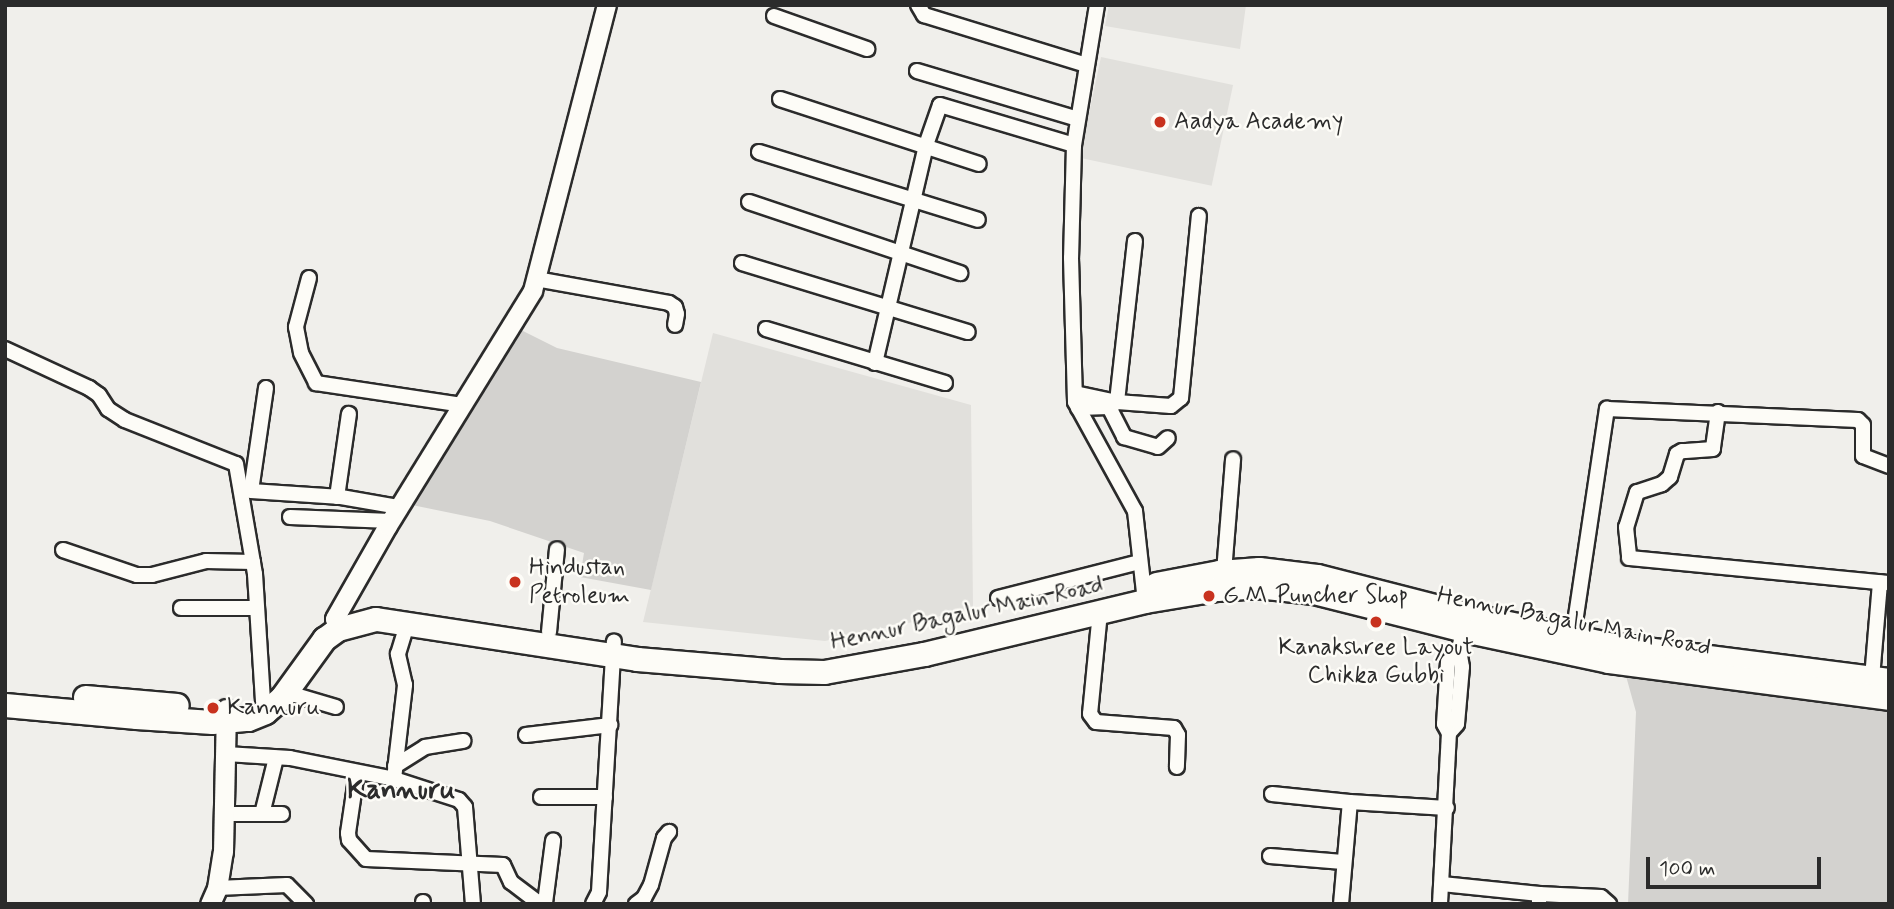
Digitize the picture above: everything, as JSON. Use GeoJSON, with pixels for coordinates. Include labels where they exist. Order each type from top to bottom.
{"type":"FeatureCollection","features":[{"type":"Feature","properties":{"kind":"main road","name":"Hennur Bagalur Main Road"},"geometry":{"type":"LineString","coordinates":[[5,691],[248,719],[265,712],[285,692],[309,657],[337,624],[376,619],[514,632],[549,632],[614,648],[828,657],[864,652],[1143,594],[1224,572],[1259,569],[1317,576],[1463,631],[1573,636],[1608,644],[1881,668]]}},
{"type":"Feature","properties":{"kind":"main road","name":"Hennur Bagalur Main Road"},"geometry":{"type":"LineString","coordinates":[[5,705],[226,715],[263,702],[278,687],[306,647],[337,624],[358,611],[379,609],[766,670],[824,672],[913,656],[1101,612],[1143,594],[1256,586],[1314,592],[1463,631],[1609,660],[1889,698]]}},
{"type":"Feature","properties":{"kind":"main road"},"geometry":{"type":"LineString","coordinates":[[213,896],[225,814],[226,715]]}},
{"type":"Feature","properties":{"kind":"street"},"geometry":{"type":"LineString","coordinates":[[337,624],[395,514],[533,291],[607,5]]}},
{"type":"Feature","properties":{"kind":"street"},"geometry":{"type":"LineString","coordinates":[[918,5],[919,13],[924,15],[1087,65]]}},
{"type":"Feature","properties":{"kind":"street"},"geometry":{"type":"LineString","coordinates":[[1097,5],[1074,145],[1071,258],[1075,393],[1078,408],[1135,511],[1143,594]]}},
{"type":"Feature","properties":{"kind":"street"},"geometry":{"type":"LineString","coordinates":[[774,16],[867,49]]}},
{"type":"Feature","properties":{"kind":"street"},"geometry":{"type":"LineString","coordinates":[[917,71],[1078,119]]}},
{"type":"Feature","properties":{"kind":"street"},"geometry":{"type":"LineString","coordinates":[[780,99],[979,164]]}},
{"type":"Feature","properties":{"kind":"street"},"geometry":{"type":"LineString","coordinates":[[876,363],[926,145],[940,105],[1074,145]]}},
{"type":"Feature","properties":{"kind":"street"},"geometry":{"type":"LineString","coordinates":[[759,152],[978,220]]}},
{"type":"Feature","properties":{"kind":"street"},"geometry":{"type":"LineString","coordinates":[[749,202],[960,273]]}},
{"type":"Feature","properties":{"kind":"street"},"geometry":{"type":"LineString","coordinates":[[1078,408],[1113,405],[1166,407],[1175,405],[1181,398],[1199,216]]}},
{"type":"Feature","properties":{"kind":"street"},"geometry":{"type":"LineString","coordinates":[[1135,241],[1113,405],[1124,437],[1158,447],[1168,438]]}},
{"type":"Feature","properties":{"kind":"street"},"geometry":{"type":"LineString","coordinates":[[742,263],[968,332]]}},
{"type":"Feature","properties":{"kind":"street"},"geometry":{"type":"LineString","coordinates":[[309,278],[296,327],[302,353],[316,383],[463,405]]}},
{"type":"Feature","properties":{"kind":"street"},"geometry":{"type":"LineString","coordinates":[[536,279],[669,303],[675,307],[677,314],[675,325]]}},
{"type":"Feature","properties":{"kind":"street"},"geometry":{"type":"LineString","coordinates":[[766,329],[945,383]]}},
{"type":"Feature","properties":{"kind":"street"},"geometry":{"type":"LineString","coordinates":[[5,349],[89,388],[99,395],[108,409],[125,420],[236,464],[253,562],[263,702]]}},
{"type":"Feature","properties":{"kind":"street"},"geometry":{"type":"LineString","coordinates":[[266,388],[251,491],[337,496],[395,514]]}},
{"type":"Feature","properties":{"kind":"street"},"geometry":{"type":"LineString","coordinates":[[1075,393],[1113,405]]}},
{"type":"Feature","properties":{"kind":"street"},"geometry":{"type":"LineString","coordinates":[[1573,636],[1607,409],[1858,420],[1863,425],[1863,456],[1889,466]]}},
{"type":"Feature","properties":{"kind":"street"},"geometry":{"type":"LineString","coordinates":[[1718,412],[1713,449],[1682,451],[1677,454],[1670,477],[1662,484],[1637,492],[1626,527],[1629,558],[1884,582],[1881,668]]}},
{"type":"Feature","properties":{"kind":"street"},"geometry":{"type":"LineString","coordinates":[[337,496],[349,414]]}},
{"type":"Feature","properties":{"kind":"street"},"geometry":{"type":"LineString","coordinates":[[1224,572],[1233,459]]}},
{"type":"Feature","properties":{"kind":"street"},"geometry":{"type":"LineString","coordinates":[[290,517],[395,514]]}},
{"type":"Feature","properties":{"kind":"street"},"geometry":{"type":"LineString","coordinates":[[549,632],[557,549]]}},
{"type":"Feature","properties":{"kind":"street"},"geometry":{"type":"LineString","coordinates":[[63,550],[136,575],[152,575],[206,561],[253,562]]}},
{"type":"Feature","properties":{"kind":"street"},"geometry":{"type":"LineString","coordinates":[[998,598],[1139,562]]}},
{"type":"Feature","properties":{"kind":"street"},"geometry":{"type":"LineString","coordinates":[[181,608],[256,608]]}},
{"type":"Feature","properties":{"kind":"street"},"geometry":{"type":"LineString","coordinates":[[1101,612],[1090,714],[1096,722],[1109,725],[1174,728],[1178,735],[1177,767]]}},
{"type":"Feature","properties":{"kind":"street"},"geometry":{"type":"LineString","coordinates":[[395,772],[405,685],[398,654],[408,622]]}},
{"type":"Feature","properties":{"kind":"street"},"geometry":{"type":"LineString","coordinates":[[1440,904],[1449,733],[1457,724],[1463,631]]}},
{"type":"Feature","properties":{"kind":"street"},"geometry":{"type":"LineString","coordinates":[[593,904],[599,892],[614,648]]}},
{"type":"Feature","properties":{"kind":"street"},"geometry":{"type":"LineString","coordinates":[[285,692],[336,707]]}},
{"type":"Feature","properties":{"kind":"street"},"geometry":{"type":"LineString","coordinates":[[526,734],[610,725]]}},
{"type":"Feature","properties":{"kind":"street"},"geometry":{"type":"LineString","coordinates":[[395,772],[425,747],[464,741]]}},
{"type":"Feature","properties":{"kind":"street"},"geometry":{"type":"LineString","coordinates":[[226,754],[276,758],[357,772],[395,772],[459,800],[465,807],[473,904]]}},
{"type":"Feature","properties":{"kind":"street"},"geometry":{"type":"LineString","coordinates":[[262,814],[276,758]]}},
{"type":"Feature","properties":{"kind":"street"},"geometry":{"type":"LineString","coordinates":[[357,772],[348,833],[366,859],[503,865],[511,882],[540,903],[553,841]]}},
{"type":"Feature","properties":{"kind":"street"},"geometry":{"type":"LineString","coordinates":[[1272,794],[1447,808]]}},
{"type":"Feature","properties":{"kind":"street"},"geometry":{"type":"LineString","coordinates":[[541,797],[605,797]]}},
{"type":"Feature","properties":{"kind":"street"},"geometry":{"type":"LineString","coordinates":[[1340,904],[1350,802]]}},
{"type":"Feature","properties":{"kind":"street"},"geometry":{"type":"LineString","coordinates":[[225,814],[282,814]]}},
{"type":"Feature","properties":{"kind":"street"},"geometry":{"type":"LineString","coordinates":[[636,904],[644,898],[651,885],[664,838],[669,832]]}},
{"type":"Feature","properties":{"kind":"street"},"geometry":{"type":"LineString","coordinates":[[1270,856],[1343,862]]}},
{"type":"Feature","properties":{"kind":"street"},"geometry":{"type":"LineString","coordinates":[[1442,884],[1539,899],[1601,897],[1609,904]]}},
{"type":"Feature","properties":{"kind":"street"},"geometry":{"type":"LineString","coordinates":[[213,896],[287,885],[306,904]]}},
{"type":"Feature","properties":{"kind":"shaded area"},"geometry":{"type":"Polygon","coordinates":[[[1109,5],[1246,5],[1240,49],[1105,26],[1109,5]]]}},
{"type":"Feature","properties":{"kind":"shaded area","name":"Aadya Academy"},"geometry":{"type":"Polygon","coordinates":[[[1101,57],[1233,85],[1212,186],[1080,158],[1101,57]]]}},
{"type":"Feature","properties":{"kind":"shaded area"},"geometry":{"type":"Polygon","coordinates":[[[519,329],[557,348],[701,382],[651,590],[580,577],[584,553],[490,521],[412,505],[519,329]]]}},
{"type":"Feature","properties":{"kind":"shaded area"},"geometry":{"type":"Polygon","coordinates":[[[713,333],[971,405],[973,609],[825,641],[643,622],[713,333]]]}},
{"type":"Feature","properties":{"kind":"shaded area"},"geometry":{"type":"Polygon","coordinates":[[[1626,676],[1889,710],[1889,904],[1628,904],[1636,712],[1626,676]]]}},
{"type":"Feature","properties":{"kind":"place","name":"Aadya Academy"},"geometry":{"type":"Point","coordinates":[1160,122]}},
{"type":"Feature","properties":{"kind":"place","name":"Hindustan Petroleum"},"geometry":{"type":"Point","coordinates":[515,582]}},
{"type":"Feature","properties":{"kind":"place","name":"G M Puncher Shop"},"geometry":{"type":"Point","coordinates":[1209,596]}},
{"type":"Feature","properties":{"kind":"place","name":"Kanakshree Layout Chikka Gubbi"},"geometry":{"type":"Point","coordinates":[1376,622]}},
{"type":"Feature","properties":{"kind":"place","name":"Kannuru"},"geometry":{"type":"Point","coordinates":[213,708]}},
{"type":"Feature","properties":{"kind":"district","name":"Kannuru"},"geometry":{"type":"Point","coordinates":[401,791]}}]}
